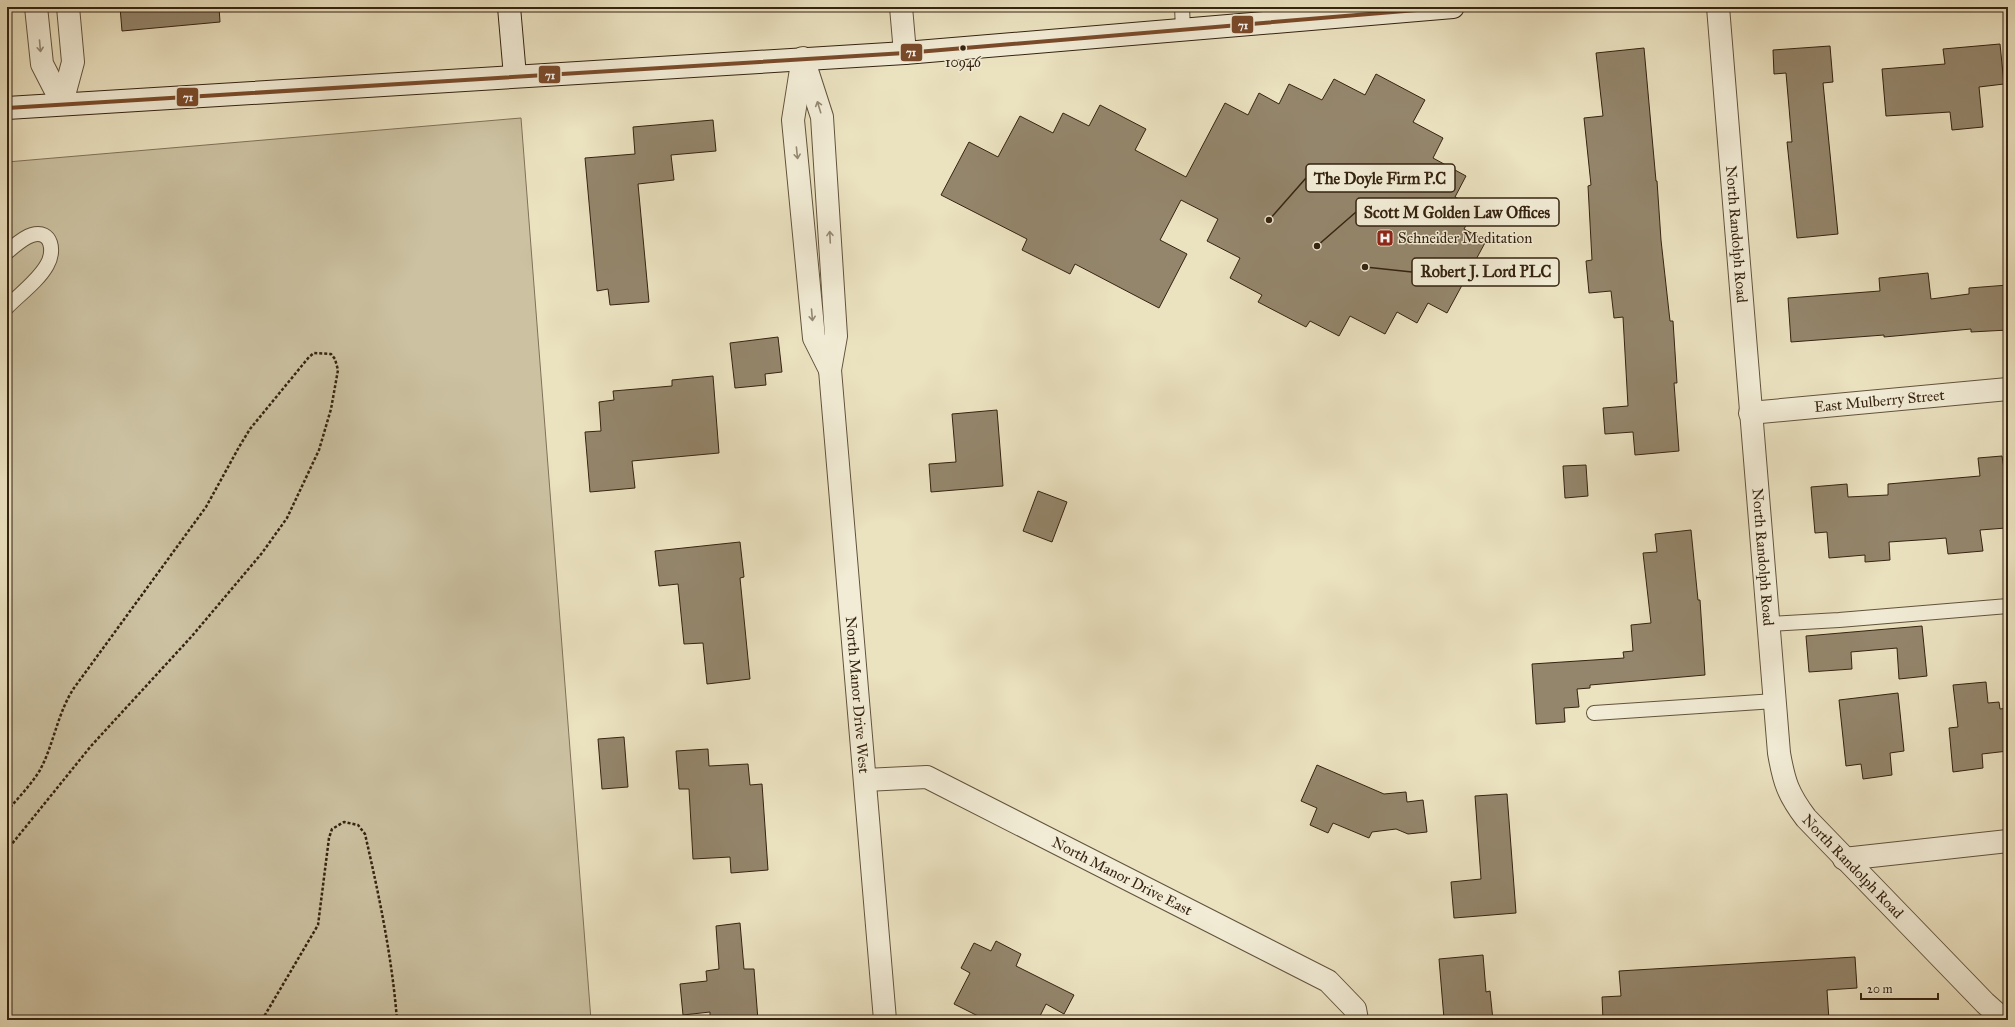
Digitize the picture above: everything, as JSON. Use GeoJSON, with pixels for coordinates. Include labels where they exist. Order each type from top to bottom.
{"type":"FeatureCollection","features":[{"type":"Feature","properties":{"kind":"street"},"geometry":{"type":"LineString","coordinates":[[36,7],[42,64],[62,103]]}},
{"type":"Feature","properties":{"kind":"street"},"geometry":{"type":"LineString","coordinates":[[62,103],[73,62],[68,7]]}},
{"type":"Feature","properties":{"kind":"street"},"geometry":{"type":"LineString","coordinates":[[509,7],[515,76]]}},
{"type":"Feature","properties":{"kind":"street"},"geometry":{"type":"LineString","coordinates":[[901,7],[905,53]]}},
{"type":"Feature","properties":{"kind":"street"},"geometry":{"type":"LineString","coordinates":[[7,108],[62,103],[905,53],[1184,29],[1297,13],[1453,7]]}},
{"type":"Feature","properties":{"kind":"street","name":"North Randolph Road"},"geometry":{"type":"LineString","coordinates":[[1718,7],[1750,413],[1783,779],[1792,800],[1806,818],[1844,859],[1985,1003],[2004,1020]]}},
{"type":"Feature","properties":{"kind":"street","name":"North Manor Drive West"},"geometry":{"type":"LineString","coordinates":[[803,58],[822,117],[836,336],[830,370],[885,1020]]}},
{"type":"Feature","properties":{"kind":"street","name":"North Manor Drive West"},"geometry":{"type":"LineString","coordinates":[[803,58],[793,120],[814,338],[830,370]]}},
{"type":"Feature","properties":{"kind":"street"},"geometry":{"type":"LineString","coordinates":[[803,215],[828,212]]}},
{"type":"Feature","properties":{"kind":"street","name":"East Mulberry Street"},"geometry":{"type":"LineString","coordinates":[[1750,413],[2008,389]]}},
{"type":"Feature","properties":{"kind":"street","name":"North Manor Drive East"},"geometry":{"type":"LineString","coordinates":[[865,780],[927,777],[1328,981],[1355,1009],[1357,1020]]}},
{"type":"Feature","properties":{"kind":"street"},"geometry":{"type":"LineString","coordinates":[[1844,859],[2008,840]]}},
{"type":"Feature","properties":{"kind":"lane"},"geometry":{"type":"LineString","coordinates":[[1182,7],[1184,29]]}},
{"type":"Feature","properties":{"kind":"lane"},"geometry":{"type":"LineString","coordinates":[[7,252],[25,238],[34,234],[44,235],[50,240],[52,249],[48,265],[7,307]]}},
{"type":"Feature","properties":{"kind":"lane"},"geometry":{"type":"LineString","coordinates":[[1768,624],[1840,620],[2008,606]]}},
{"type":"Feature","properties":{"kind":"lane"},"geometry":{"type":"LineString","coordinates":[[1594,714],[1775,701]]}},
{"type":"Feature","properties":{"kind":"path"},"geometry":{"type":"LineString","coordinates":[[7,811],[33,781],[40,769],[60,713],[74,688],[206,507],[250,429],[309,357],[314,354],[331,354],[335,359],[338,370],[331,409],[319,450],[287,518],[262,553],[192,636],[91,746],[7,850]]}},
{"type":"Feature","properties":{"kind":"path"},"geometry":{"type":"LineString","coordinates":[[262,1020],[318,925],[329,838],[332,829],[344,822],[358,825],[365,834],[385,929],[398,1020]]}},
{"type":"Feature","properties":{"kind":"shaded area"},"geometry":{"type":"Polygon","coordinates":[[[521,118],[591,1020],[7,1020],[7,162],[521,118]]]}},
{"type":"Feature","properties":{"kind":"building"},"geometry":{"type":"Polygon","coordinates":[[[120,7],[219,7],[220,22],[122,31],[120,7]]]}},
{"type":"Feature","properties":{"kind":"building"},"geometry":{"type":"Polygon","coordinates":[[[2000,44],[2004,84],[1979,87],[1983,127],[1952,130],[1950,112],[1886,116],[1882,69],[1945,64],[1943,49],[2000,44]]]}},
{"type":"Feature","properties":{"kind":"building"},"geometry":{"type":"Polygon","coordinates":[[[1830,46],[1833,82],[1823,83],[1838,234],[1797,238],[1787,142],[1792,142],[1786,73],[1774,74],[1773,50],[1830,46]]]}},
{"type":"Feature","properties":{"kind":"building"},"geometry":{"type":"Polygon","coordinates":[[[1644,48],[1657,181],[1661,240],[1670,321],[1673,321],[1677,383],[1674,383],[1679,451],[1635,455],[1633,432],[1605,434],[1603,408],[1628,406],[1623,317],[1614,318],[1611,291],[1589,293],[1586,261],[1592,260],[1588,186],[1591,185],[1584,118],[1603,116],[1596,53],[1644,48]]]}},
{"type":"Feature","properties":{"kind":"building"},"geometry":{"type":"Polygon","coordinates":[[[1376,74],[1425,100],[1413,122],[1443,138],[1433,158],[1466,176],[1455,197],[1476,208],[1464,229],[1486,241],[1447,313],[1428,303],[1417,323],[1397,312],[1385,334],[1350,316],[1339,336],[1310,321],[1306,327],[1258,302],[1262,295],[1230,278],[1240,258],[1207,241],[1218,219],[1181,200],[1160,240],[1187,254],[1159,308],[1075,264],[1070,274],[1022,250],[1027,239],[941,195],[969,142],[998,157],[1020,116],[1053,133],[1063,113],[1089,126],[1100,105],[1146,129],[1135,150],[1186,177],[1225,103],[1248,115],[1259,93],[1279,104],[1289,84],[1322,100],[1334,79],[1365,95],[1376,74]]]}},
{"type":"Feature","properties":{"kind":"building"},"geometry":{"type":"Polygon","coordinates":[[[713,120],[716,151],[671,155],[674,180],[638,184],[649,302],[610,305],[608,289],[597,291],[585,158],[635,154],[633,127],[713,120]]]}},
{"type":"Feature","properties":{"kind":"building"},"geometry":{"type":"Polygon","coordinates":[[[1928,273],[1931,299],[1969,294],[1969,288],[2008,285],[2008,330],[1971,332],[1971,329],[1884,337],[1884,335],[1791,342],[1788,298],[1880,291],[1879,278],[1928,273]]]}},
{"type":"Feature","properties":{"kind":"building"},"geometry":{"type":"Polygon","coordinates":[[[778,337],[782,372],[765,374],[766,385],[735,388],[730,343],[778,337]]]}},
{"type":"Feature","properties":{"kind":"building"},"geometry":{"type":"Polygon","coordinates":[[[713,376],[719,453],[632,461],[635,488],[590,492],[585,432],[601,431],[599,402],[614,400],[613,391],[672,386],[672,380],[713,376]]]}},
{"type":"Feature","properties":{"kind":"building"},"geometry":{"type":"Polygon","coordinates":[[[997,410],[1003,486],[931,492],[929,464],[956,462],[952,414],[997,410]]]}},
{"type":"Feature","properties":{"kind":"building"},"geometry":{"type":"Polygon","coordinates":[[[2002,456],[2004,469],[2008,469],[2008,520],[2005,520],[2006,528],[1980,530],[1983,551],[1948,554],[1946,538],[1889,542],[1890,560],[1865,562],[1865,555],[1829,558],[1827,532],[1815,533],[1811,487],[1847,484],[1848,497],[1888,495],[1888,484],[1980,476],[1978,458],[2002,456]]]}},
{"type":"Feature","properties":{"kind":"building"},"geometry":{"type":"Polygon","coordinates":[[[1586,465],[1588,496],[1565,498],[1563,466],[1586,465]]]}},
{"type":"Feature","properties":{"kind":"building"},"geometry":{"type":"Polygon","coordinates":[[[1038,491],[1067,502],[1052,542],[1023,531],[1038,491]]]}},
{"type":"Feature","properties":{"kind":"building"},"geometry":{"type":"Polygon","coordinates":[[[1691,530],[1698,600],[1700,600],[1705,675],[1590,685],[1590,688],[1577,689],[1579,707],[1564,708],[1565,722],[1536,724],[1532,664],[1624,658],[1623,652],[1633,651],[1631,625],[1651,623],[1643,553],[1657,552],[1655,534],[1691,530]]]}},
{"type":"Feature","properties":{"kind":"building"},"geometry":{"type":"Polygon","coordinates":[[[740,542],[744,577],[740,578],[750,679],[707,684],[703,643],[684,644],[678,584],[659,586],[655,551],[740,542]]]}},
{"type":"Feature","properties":{"kind":"building"},"geometry":{"type":"Polygon","coordinates":[[[1922,626],[1927,676],[1899,679],[1897,648],[1851,652],[1852,669],[1809,672],[1806,636],[1922,626]]]}},
{"type":"Feature","properties":{"kind":"building"},"geometry":{"type":"Polygon","coordinates":[[[1986,682],[1988,703],[1999,702],[2000,709],[2008,708],[2008,751],[1982,754],[1983,768],[1953,772],[1949,728],[1958,727],[1953,685],[1986,682]]]}},
{"type":"Feature","properties":{"kind":"building"},"geometry":{"type":"Polygon","coordinates":[[[1898,693],[1904,751],[1890,753],[1892,775],[1863,779],[1861,764],[1846,766],[1839,700],[1898,693]]]}},
{"type":"Feature","properties":{"kind":"building"},"geometry":{"type":"Polygon","coordinates":[[[624,737],[628,787],[602,789],[598,739],[624,737]]]}},
{"type":"Feature","properties":{"kind":"building"},"geometry":{"type":"Polygon","coordinates":[[[708,749],[709,766],[748,764],[750,785],[762,784],[768,870],[731,873],[730,857],[693,859],[689,789],[679,789],[676,751],[708,749]]]}},
{"type":"Feature","properties":{"kind":"building"},"geometry":{"type":"Polygon","coordinates":[[[1317,765],[1384,794],[1406,792],[1407,802],[1423,800],[1427,832],[1408,834],[1396,829],[1372,832],[1369,838],[1333,823],[1328,833],[1310,825],[1317,808],[1301,801],[1317,765]]]}},
{"type":"Feature","properties":{"kind":"building"},"geometry":{"type":"Polygon","coordinates":[[[1507,794],[1516,913],[1454,918],[1451,882],[1481,879],[1475,796],[1507,794]]]}},
{"type":"Feature","properties":{"kind":"building"},"geometry":{"type":"Polygon","coordinates":[[[740,923],[744,969],[754,969],[758,1020],[710,1020],[710,1012],[683,1015],[680,984],[707,981],[706,971],[719,969],[716,926],[740,923]]]}},
{"type":"Feature","properties":{"kind":"building"},"geometry":{"type":"Polygon","coordinates":[[[996,941],[1021,954],[1016,966],[1074,995],[1064,1014],[1046,1004],[1038,1020],[986,1020],[954,1004],[970,973],[961,968],[974,943],[991,951],[996,941]]]}},
{"type":"Feature","properties":{"kind":"building"},"geometry":{"type":"Polygon","coordinates":[[[1483,955],[1486,992],[1490,991],[1493,1020],[1461,1020],[1461,1018],[1444,1019],[1439,959],[1483,955]]]}},
{"type":"Feature","properties":{"kind":"building"},"geometry":{"type":"Polygon","coordinates":[[[1855,957],[1857,988],[1827,990],[1829,1020],[1603,1020],[1602,997],[1621,996],[1619,971],[1855,957]]]}},
{"type":"Feature","properties":{"kind":"transit line","name":"71"},"geometry":{"type":"LineString","coordinates":[[7,108],[905,53],[1453,7]]}},
{"type":"Feature","properties":{"kind":"place","name":"10946"},"geometry":{"type":"Point","coordinates":[963,48]}},
{"type":"Feature","properties":{"kind":"place","name":"The Doyle Firm P.C"},"geometry":{"type":"Point","coordinates":[1269,220]}},
{"type":"Feature","properties":{"kind":"place","name":"Schneider Meditation"},"geometry":{"type":"Point","coordinates":[1385,238]}},
{"type":"Feature","properties":{"kind":"place","name":"Scott M Golden Law Offices"},"geometry":{"type":"Point","coordinates":[1317,246]}},
{"type":"Feature","properties":{"kind":"place","name":"Robert J. Lord PLC"},"geometry":{"type":"Point","coordinates":[1365,267]}}]}
